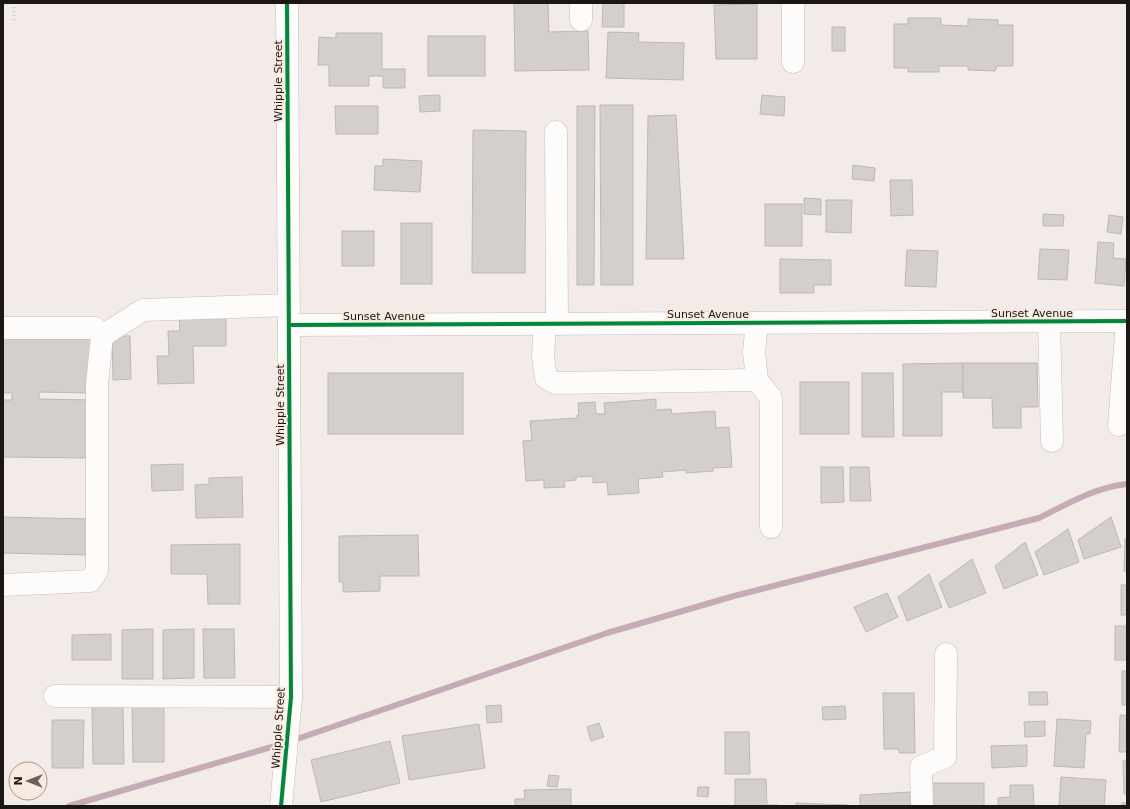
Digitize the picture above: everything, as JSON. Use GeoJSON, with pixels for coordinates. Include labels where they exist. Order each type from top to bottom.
{"type":"FeatureCollection","features":[{"type":"Feature","properties":{"kind":"street","name":"Whipple Street"},"geometry":{"type":"LineString","coordinates":[[281,806],[291,697],[287,3]]}},
{"type":"Feature","properties":{"kind":"street"},"geometry":{"type":"LineString","coordinates":[[793,3],[793,62]]}},
{"type":"Feature","properties":{"kind":"street"},"geometry":{"type":"LineString","coordinates":[[556,132],[551,324],[543,356],[546,378],[555,382],[756,380]]}},
{"type":"Feature","properties":{"kind":"street","name":"Sunset Avenue"},"geometry":{"type":"LineString","coordinates":[[102,336],[143,310],[551,324],[1127,321]]}},
{"type":"Feature","properties":{"kind":"street"},"geometry":{"type":"LineString","coordinates":[[1119,425],[1127,321]]}},
{"type":"Feature","properties":{"kind":"street"},"geometry":{"type":"LineString","coordinates":[[1048,322],[1052,441]]}},
{"type":"Feature","properties":{"kind":"street"},"geometry":{"type":"LineString","coordinates":[[756,323],[754,352],[756,380],[771,398],[771,527]]}},
{"type":"Feature","properties":{"kind":"street"},"geometry":{"type":"LineString","coordinates":[[3,328],[95,328],[102,336],[97,384],[97,571],[90,581],[3,585]]}},
{"type":"Feature","properties":{"kind":"street"},"geometry":{"type":"LineString","coordinates":[[922,806],[921,767],[945,757],[946,654]]}},
{"type":"Feature","properties":{"kind":"street"},"geometry":{"type":"LineString","coordinates":[[55,696],[291,697]]}},
{"type":"Feature","properties":{"kind":"path"},"geometry":{"type":"LineString","coordinates":[[14,3],[14,22]]}},
{"type":"Feature","properties":{"kind":"building"},"geometry":{"type":"Polygon","coordinates":[[[514,3],[548,3],[549,32],[588,31],[589,70],[515,71],[514,3]]]}},
{"type":"Feature","properties":{"kind":"building"},"geometry":{"type":"Polygon","coordinates":[[[603,3],[624,3],[624,27],[602,27],[603,3]]]}},
{"type":"Feature","properties":{"kind":"building"},"geometry":{"type":"Polygon","coordinates":[[[757,4],[757,59],[716,59],[714,5],[757,4]]]}},
{"type":"Feature","properties":{"kind":"building"},"geometry":{"type":"Polygon","coordinates":[[[908,18],[941,18],[941,25],[968,26],[968,19],[998,20],[998,25],[1013,25],[1013,66],[997,66],[995,71],[968,70],[968,66],[939,66],[939,72],[908,72],[908,68],[894,68],[894,24],[908,24],[908,18]]]}},
{"type":"Feature","properties":{"kind":"building"},"geometry":{"type":"Polygon","coordinates":[[[832,27],[845,27],[845,51],[832,51],[832,27]]]}},
{"type":"Feature","properties":{"kind":"building"},"geometry":{"type":"Polygon","coordinates":[[[608,32],[639,33],[638,42],[684,43],[683,80],[606,78],[608,32]]]}},
{"type":"Feature","properties":{"kind":"building"},"geometry":{"type":"Polygon","coordinates":[[[336,33],[382,33],[382,69],[405,69],[405,88],[383,88],[383,76],[369,76],[369,86],[329,86],[329,65],[318,65],[319,37],[336,38],[336,33]]]}},
{"type":"Feature","properties":{"kind":"building"},"geometry":{"type":"Polygon","coordinates":[[[428,36],[485,36],[485,76],[428,76],[428,36]]]}},
{"type":"Feature","properties":{"kind":"building"},"geometry":{"type":"Polygon","coordinates":[[[440,95],[440,111],[420,112],[419,96],[440,95]]]}},
{"type":"Feature","properties":{"kind":"building"},"geometry":{"type":"Polygon","coordinates":[[[762,95],[785,97],[784,116],[760,114],[762,95]]]}},
{"type":"Feature","properties":{"kind":"building"},"geometry":{"type":"Polygon","coordinates":[[[600,105],[633,105],[633,285],[601,285],[600,105]]]}},
{"type":"Feature","properties":{"kind":"building"},"geometry":{"type":"Polygon","coordinates":[[[335,106],[378,106],[378,134],[336,134],[335,106]]]}},
{"type":"Feature","properties":{"kind":"building"},"geometry":{"type":"Polygon","coordinates":[[[577,106],[595,106],[594,285],[577,285],[577,106]]]}},
{"type":"Feature","properties":{"kind":"building"},"geometry":{"type":"Polygon","coordinates":[[[676,115],[684,259],[646,259],[648,116],[676,115]]]}},
{"type":"Feature","properties":{"kind":"building"},"geometry":{"type":"Polygon","coordinates":[[[473,130],[526,131],[525,273],[472,273],[473,130]]]}},
{"type":"Feature","properties":{"kind":"building"},"geometry":{"type":"Polygon","coordinates":[[[383,159],[422,161],[420,192],[374,190],[375,166],[383,166],[383,159]]]}},
{"type":"Feature","properties":{"kind":"building"},"geometry":{"type":"Polygon","coordinates":[[[853,165],[875,168],[874,181],[852,179],[853,165]]]}},
{"type":"Feature","properties":{"kind":"building"},"geometry":{"type":"Polygon","coordinates":[[[890,180],[912,180],[913,215],[891,216],[890,180]]]}},
{"type":"Feature","properties":{"kind":"building"},"geometry":{"type":"Polygon","coordinates":[[[804,198],[821,199],[821,215],[804,214],[804,198]]]}},
{"type":"Feature","properties":{"kind":"building"},"geometry":{"type":"Polygon","coordinates":[[[826,200],[852,200],[851,233],[826,232],[826,200]]]}},
{"type":"Feature","properties":{"kind":"building"},"geometry":{"type":"Polygon","coordinates":[[[765,204],[802,204],[802,246],[765,246],[765,204]]]}},
{"type":"Feature","properties":{"kind":"building"},"geometry":{"type":"Polygon","coordinates":[[[1043,214],[1064,215],[1063,226],[1043,226],[1043,214]]]}},
{"type":"Feature","properties":{"kind":"building"},"geometry":{"type":"Polygon","coordinates":[[[1109,215],[1123,217],[1121,234],[1107,232],[1109,215]]]}},
{"type":"Feature","properties":{"kind":"building"},"geometry":{"type":"Polygon","coordinates":[[[401,223],[432,223],[432,284],[401,284],[401,223]]]}},
{"type":"Feature","properties":{"kind":"building"},"geometry":{"type":"Polygon","coordinates":[[[342,231],[374,231],[374,266],[342,266],[342,231]]]}},
{"type":"Feature","properties":{"kind":"building"},"geometry":{"type":"Polygon","coordinates":[[[1098,242],[1114,243],[1113,258],[1126,259],[1124,286],[1095,283],[1098,242]]]}},
{"type":"Feature","properties":{"kind":"building"},"geometry":{"type":"Polygon","coordinates":[[[1040,249],[1069,250],[1067,280],[1038,279],[1040,249]]]}},
{"type":"Feature","properties":{"kind":"building"},"geometry":{"type":"Polygon","coordinates":[[[907,250],[938,251],[936,287],[905,286],[907,250]]]}},
{"type":"Feature","properties":{"kind":"building"},"geometry":{"type":"Polygon","coordinates":[[[780,259],[831,260],[831,285],[814,285],[814,293],[780,293],[780,259]]]}},
{"type":"Feature","properties":{"kind":"building"},"geometry":{"type":"Polygon","coordinates":[[[179,317],[226,317],[226,346],[193,346],[194,383],[158,384],[157,356],[169,356],[168,331],[180,331],[179,317]]]}},
{"type":"Feature","properties":{"kind":"building"},"geometry":{"type":"Polygon","coordinates":[[[112,336],[130,336],[131,379],[113,380],[112,336]]]}},
{"type":"Feature","properties":{"kind":"building"},"geometry":{"type":"Polygon","coordinates":[[[3,337],[91,338],[90,393],[39,392],[39,399],[92,400],[91,458],[3,457],[3,400],[12,400],[12,393],[3,393],[3,337]]]}},
{"type":"Feature","properties":{"kind":"building"},"geometry":{"type":"Polygon","coordinates":[[[963,363],[963,392],[942,392],[942,436],[903,436],[903,364],[963,363]]]}},
{"type":"Feature","properties":{"kind":"building"},"geometry":{"type":"Polygon","coordinates":[[[963,363],[1037,363],[1038,407],[1021,407],[1021,428],[993,428],[992,398],[963,398],[963,363]]]}},
{"type":"Feature","properties":{"kind":"building"},"geometry":{"type":"Polygon","coordinates":[[[328,373],[463,373],[463,434],[328,434],[328,373]]]}},
{"type":"Feature","properties":{"kind":"building"},"geometry":{"type":"Polygon","coordinates":[[[862,373],[893,373],[894,437],[862,437],[862,373]]]}},
{"type":"Feature","properties":{"kind":"building"},"geometry":{"type":"Polygon","coordinates":[[[800,382],[849,382],[849,434],[800,434],[800,382]]]}},
{"type":"Feature","properties":{"kind":"building"},"geometry":{"type":"Polygon","coordinates":[[[656,399],[656,410],[671,409],[672,414],[715,411],[716,428],[729,427],[732,467],[713,468],[713,471],[686,473],[686,470],[662,472],[663,477],[638,479],[639,493],[608,495],[607,482],[593,483],[593,476],[576,477],[576,480],[564,481],[565,487],[544,488],[544,480],[526,481],[523,441],[532,440],[530,421],[577,418],[577,415],[579,415],[578,403],[595,402],[596,414],[605,414],[604,403],[656,399]]]}},
{"type":"Feature","properties":{"kind":"building"},"geometry":{"type":"Polygon","coordinates":[[[183,464],[183,490],[152,491],[151,465],[183,464]]]}},
{"type":"Feature","properties":{"kind":"building"},"geometry":{"type":"Polygon","coordinates":[[[821,467],[843,467],[844,502],[821,503],[821,467]]]}},
{"type":"Feature","properties":{"kind":"building"},"geometry":{"type":"Polygon","coordinates":[[[850,467],[869,467],[871,501],[850,501],[850,467]]]}},
{"type":"Feature","properties":{"kind":"building"},"geometry":{"type":"Polygon","coordinates":[[[242,477],[243,517],[196,518],[195,485],[209,484],[209,478],[242,477]]]}},
{"type":"Feature","properties":{"kind":"building"},"geometry":{"type":"Polygon","coordinates":[[[3,517],[89,519],[88,555],[3,553],[3,517]]]}},
{"type":"Feature","properties":{"kind":"building"},"geometry":{"type":"Polygon","coordinates":[[[1111,517],[1121,547],[1084,559],[1078,540],[1111,517]]]}},
{"type":"Feature","properties":{"kind":"building"},"geometry":{"type":"Polygon","coordinates":[[[1068,529],[1079,562],[1044,575],[1035,552],[1068,529]]]}},
{"type":"Feature","properties":{"kind":"building"},"geometry":{"type":"Polygon","coordinates":[[[418,535],[419,576],[380,576],[380,591],[343,592],[343,582],[339,582],[339,536],[418,535]]]}},
{"type":"Feature","properties":{"kind":"building"},"geometry":{"type":"Polygon","coordinates":[[[1125,539],[1127,539],[1127,571],[1124,571],[1125,539]]]}},
{"type":"Feature","properties":{"kind":"building"},"geometry":{"type":"Polygon","coordinates":[[[1025,542],[1038,575],[1004,589],[995,566],[1025,542]]]}},
{"type":"Feature","properties":{"kind":"building"},"geometry":{"type":"Polygon","coordinates":[[[240,544],[240,604],[208,604],[207,574],[171,574],[171,545],[240,544]]]}},
{"type":"Feature","properties":{"kind":"building"},"geometry":{"type":"Polygon","coordinates":[[[972,559],[986,593],[949,608],[939,583],[972,559]]]}},
{"type":"Feature","properties":{"kind":"building"},"geometry":{"type":"Polygon","coordinates":[[[929,574],[942,607],[907,621],[898,597],[929,574]]]}},
{"type":"Feature","properties":{"kind":"building"},"geometry":{"type":"Polygon","coordinates":[[[1121,585],[1127,585],[1127,615],[1121,615],[1121,585]]]}},
{"type":"Feature","properties":{"kind":"building"},"geometry":{"type":"Polygon","coordinates":[[[887,593],[898,617],[866,632],[854,607],[887,593]]]}},
{"type":"Feature","properties":{"kind":"building"},"geometry":{"type":"Polygon","coordinates":[[[1115,626],[1127,626],[1127,660],[1115,660],[1115,626]]]}},
{"type":"Feature","properties":{"kind":"building"},"geometry":{"type":"Polygon","coordinates":[[[153,629],[153,679],[122,679],[122,630],[153,629]]]}},
{"type":"Feature","properties":{"kind":"building"},"geometry":{"type":"Polygon","coordinates":[[[194,629],[194,678],[163,679],[163,630],[194,629]]]}},
{"type":"Feature","properties":{"kind":"building"},"geometry":{"type":"Polygon","coordinates":[[[203,629],[234,629],[235,678],[204,678],[203,629]]]}},
{"type":"Feature","properties":{"kind":"building"},"geometry":{"type":"Polygon","coordinates":[[[111,634],[111,660],[72,660],[72,635],[111,634]]]}},
{"type":"Feature","properties":{"kind":"building"},"geometry":{"type":"Polygon","coordinates":[[[1122,671],[1127,671],[1127,705],[1122,705],[1122,671]]]}},
{"type":"Feature","properties":{"kind":"building"},"geometry":{"type":"Polygon","coordinates":[[[1029,692],[1047,692],[1048,705],[1029,705],[1029,692]]]}},
{"type":"Feature","properties":{"kind":"building"},"geometry":{"type":"Polygon","coordinates":[[[883,693],[914,693],[915,753],[900,753],[898,749],[884,749],[883,693]]]}},
{"type":"Feature","properties":{"kind":"building"},"geometry":{"type":"Polygon","coordinates":[[[164,704],[164,762],[133,762],[132,705],[164,704]]]}},
{"type":"Feature","properties":{"kind":"building"},"geometry":{"type":"Polygon","coordinates":[[[501,705],[502,722],[487,723],[486,706],[501,705]]]}},
{"type":"Feature","properties":{"kind":"building"},"geometry":{"type":"Polygon","coordinates":[[[92,706],[123,706],[124,764],[93,764],[92,706]]]}},
{"type":"Feature","properties":{"kind":"building"},"geometry":{"type":"Polygon","coordinates":[[[845,706],[846,719],[823,720],[822,707],[845,706]]]}},
{"type":"Feature","properties":{"kind":"building"},"geometry":{"type":"Polygon","coordinates":[[[1120,715],[1127,715],[1127,752],[1119,752],[1120,715]]]}},
{"type":"Feature","properties":{"kind":"building"},"geometry":{"type":"Polygon","coordinates":[[[1057,719],[1091,721],[1090,734],[1086,734],[1084,768],[1054,766],[1057,719]]]}},
{"type":"Feature","properties":{"kind":"building"},"geometry":{"type":"Polygon","coordinates":[[[52,720],[84,720],[83,768],[52,768],[52,720]]]}},
{"type":"Feature","properties":{"kind":"building"},"geometry":{"type":"Polygon","coordinates":[[[1045,721],[1045,736],[1025,737],[1024,722],[1045,721]]]}},
{"type":"Feature","properties":{"kind":"building"},"geometry":{"type":"Polygon","coordinates":[[[599,723],[604,737],[591,741],[587,727],[599,723]]]}},
{"type":"Feature","properties":{"kind":"building"},"geometry":{"type":"Polygon","coordinates":[[[479,724],[485,768],[409,780],[402,736],[479,724]]]}},
{"type":"Feature","properties":{"kind":"building"},"geometry":{"type":"Polygon","coordinates":[[[725,732],[749,732],[750,774],[725,774],[725,732]]]}},
{"type":"Feature","properties":{"kind":"building"},"geometry":{"type":"Polygon","coordinates":[[[390,741],[400,783],[321,802],[311,760],[390,741]]]}},
{"type":"Feature","properties":{"kind":"building"},"geometry":{"type":"Polygon","coordinates":[[[1027,745],[1027,766],[992,768],[991,746],[1027,745]]]}},
{"type":"Feature","properties":{"kind":"building"},"geometry":{"type":"Polygon","coordinates":[[[1127,760],[1127,794],[1124,794],[1123,761],[1127,760]]]}},
{"type":"Feature","properties":{"kind":"building"},"geometry":{"type":"Polygon","coordinates":[[[549,775],[559,776],[557,787],[547,786],[549,775]]]}},
{"type":"Feature","properties":{"kind":"building"},"geometry":{"type":"Polygon","coordinates":[[[1061,777],[1106,780],[1104,806],[1059,806],[1061,777]]]}},
{"type":"Feature","properties":{"kind":"building"},"geometry":{"type":"Polygon","coordinates":[[[735,779],[766,779],[767,805],[778,806],[735,806],[735,779]]]}},
{"type":"Feature","properties":{"kind":"building"},"geometry":{"type":"Polygon","coordinates":[[[932,783],[984,783],[984,806],[932,806],[932,783]]]}},
{"type":"Feature","properties":{"kind":"building"},"geometry":{"type":"Polygon","coordinates":[[[1010,785],[1033,785],[1034,806],[998,806],[998,798],[1010,797],[1010,785]]]}},
{"type":"Feature","properties":{"kind":"building"},"geometry":{"type":"Polygon","coordinates":[[[698,787],[709,787],[708,797],[697,796],[698,787]]]}},
{"type":"Feature","properties":{"kind":"building"},"geometry":{"type":"Polygon","coordinates":[[[571,789],[571,806],[515,806],[515,799],[525,799],[524,790],[571,789]]]}},
{"type":"Feature","properties":{"kind":"building"},"geometry":{"type":"Polygon","coordinates":[[[910,792],[911,806],[860,806],[860,795],[910,792]]]}},
{"type":"Feature","properties":{"kind":"building"},"geometry":{"type":"Polygon","coordinates":[[[796,803],[848,805],[848,806],[796,806],[796,803]]]}},
{"type":"Feature","properties":{"kind":"building"},"geometry":{"type":"Polygon","coordinates":[[[1122,803],[1127,803],[1127,806],[1122,806],[1122,803]]]}},
{"type":"Feature","properties":{"kind":"waterway"},"geometry":{"type":"LineString","coordinates":[[291,741],[607,633],[734,596],[1039,518],[1093,492],[1127,484]]}},
{"type":"Feature","properties":{"kind":"waterway"},"geometry":{"type":"LineString","coordinates":[[69,806],[282,744]]}},
{"type":"Feature","properties":{"kind":"cycle path"},"geometry":{"type":"LineString","coordinates":[[281,806],[291,697],[287,3]]}},
{"type":"Feature","properties":{"kind":"cycle path"},"geometry":{"type":"LineString","coordinates":[[289,325],[1127,321]]}}]}
